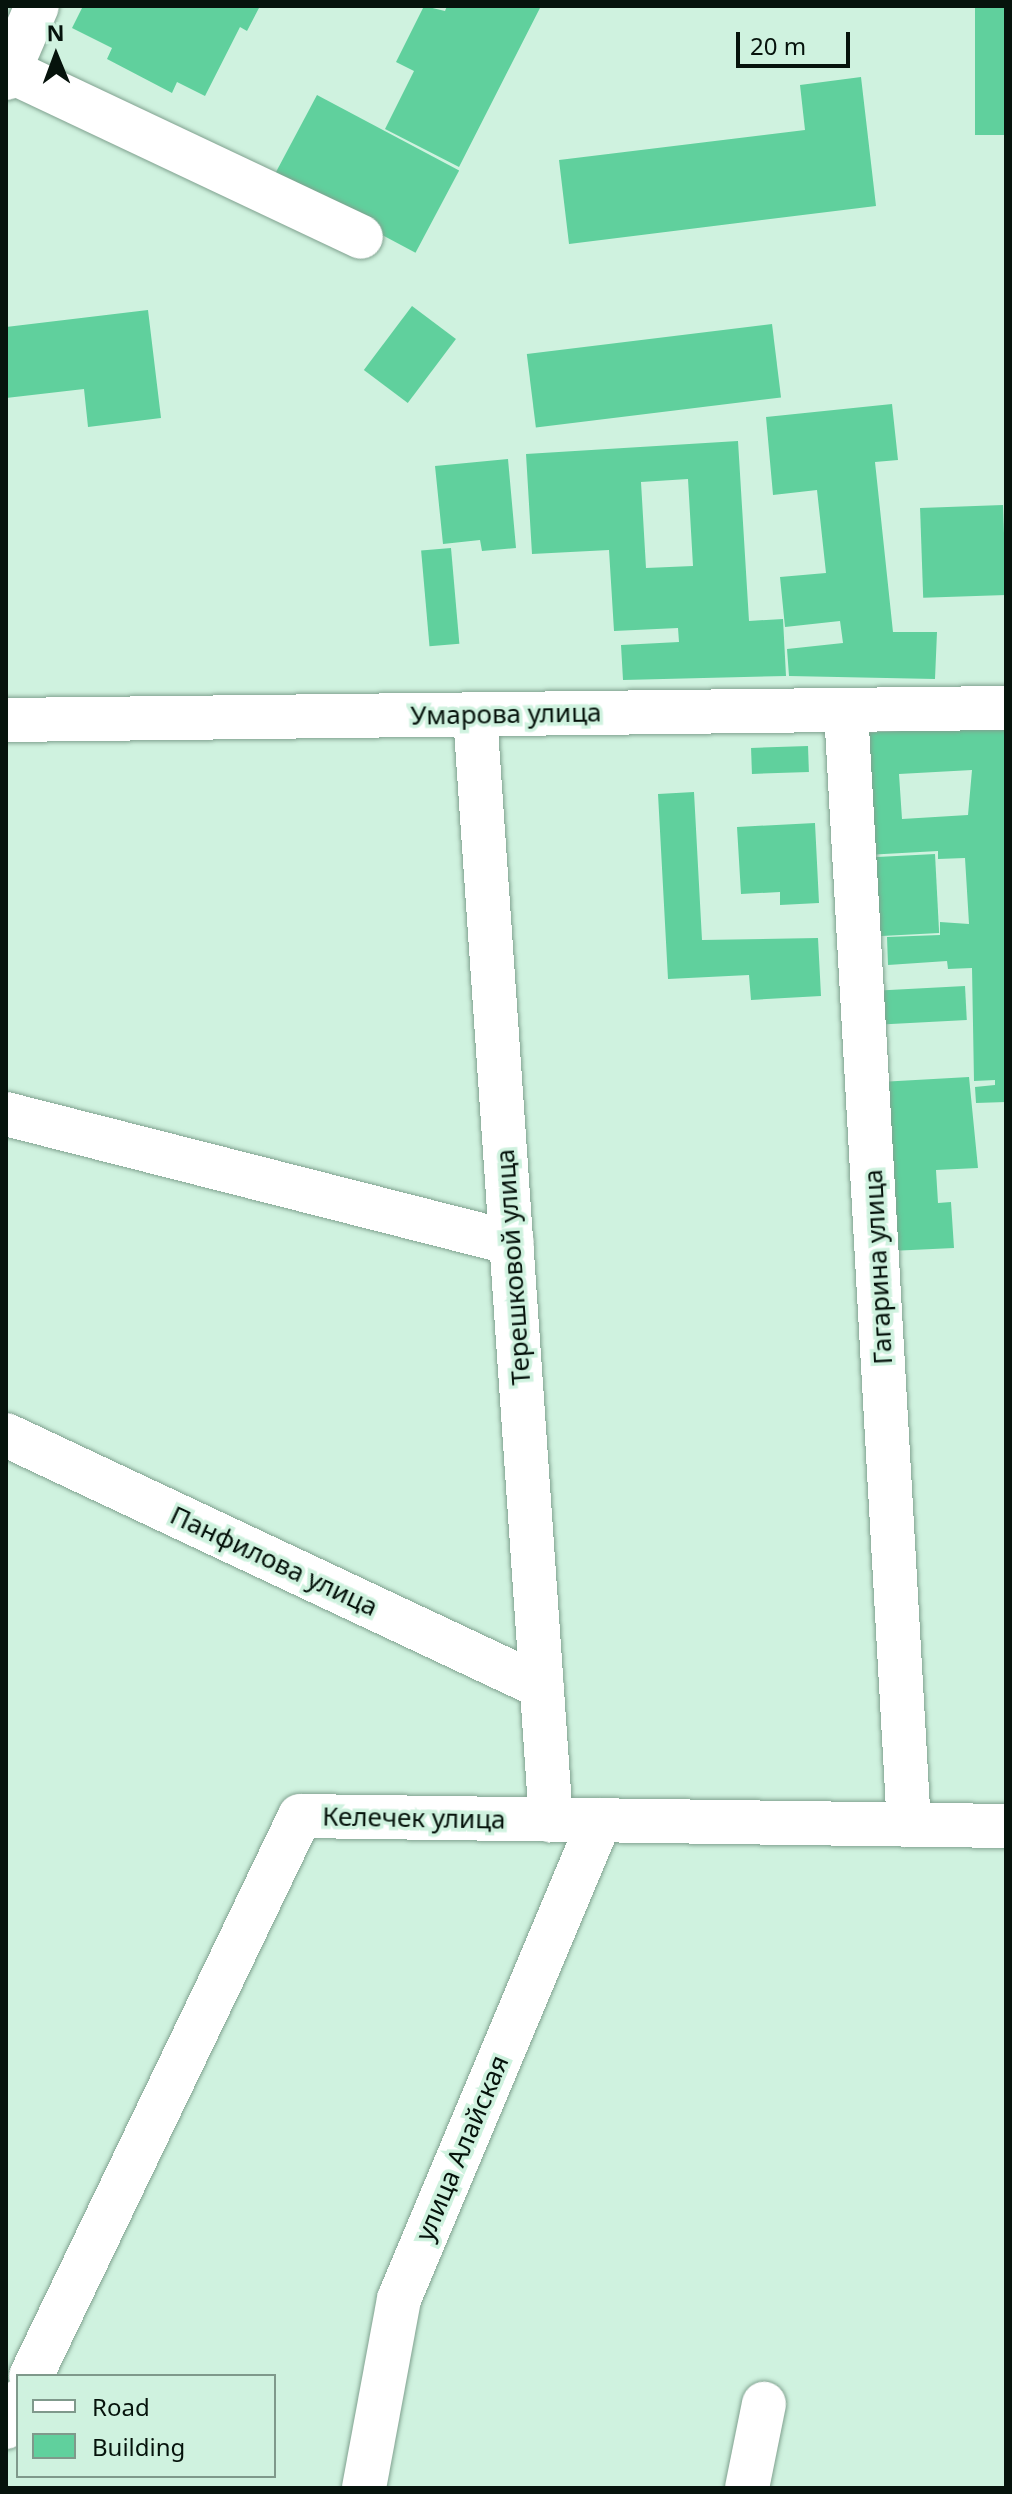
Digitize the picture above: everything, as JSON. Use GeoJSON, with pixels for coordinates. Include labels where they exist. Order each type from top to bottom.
{"type":"FeatureCollection","features":[{"type":"Feature","properties":{"kind":"street"},"geometry":{"type":"LineString","coordinates":[[37,6],[8,74],[361,237]]}},
{"type":"Feature","properties":{"kind":"street","name":"Умарова улица"},"geometry":{"type":"LineString","coordinates":[[6,720],[1006,708]]}},
{"type":"Feature","properties":{"kind":"street","name":"Гагарина улица"},"geometry":{"type":"LineString","coordinates":[[846,710],[909,1825]]}},
{"type":"Feature","properties":{"kind":"street","name":"Терешковой улица"},"geometry":{"type":"LineString","coordinates":[[475,715],[551,1820]]}},
{"type":"Feature","properties":{"kind":"street"},"geometry":{"type":"LineString","coordinates":[[6,1114],[512,1243]]}},
{"type":"Feature","properties":{"kind":"street","name":"Панфилова улица"},"geometry":{"type":"LineString","coordinates":[[6,1435],[542,1687]]}},
{"type":"Feature","properties":{"kind":"street","name":"Келечек улица"},"geometry":{"type":"LineString","coordinates":[[32,2374],[300,1816],[1006,1826]]}},
{"type":"Feature","properties":{"kind":"street","name":"улица Алайская"},"geometry":{"type":"LineString","coordinates":[[364,2488],[399,2299],[600,1820]]}},
{"type":"Feature","properties":{"kind":"street"},"geometry":{"type":"LineString","coordinates":[[747,2488],[764,2404]]}},
{"type":"Feature","properties":{"kind":"street"},"geometry":{"type":"LineString","coordinates":[[6,2427],[16,2406]]}},
{"type":"Feature","properties":{"kind":"building"},"geometry":{"type":"Polygon","coordinates":[[[83,6],[260,6],[247,31],[240,27],[205,96],[177,82],[172,93],[107,59],[112,48],[72,28],[83,6]]]}},
{"type":"Feature","properties":{"kind":"building"},"geometry":{"type":"Polygon","coordinates":[[[424,6],[445,11],[447,6],[541,6],[459,167],[385,129],[414,71],[396,62],[424,6]]]}},
{"type":"Feature","properties":{"kind":"building"},"geometry":{"type":"Polygon","coordinates":[[[975,6],[1006,6],[1006,135],[975,135],[975,6]]]}},
{"type":"Feature","properties":{"kind":"building"},"geometry":{"type":"Polygon","coordinates":[[[861,77],[876,206],[569,244],[559,160],[805,130],[800,85],[861,77]]]}},
{"type":"Feature","properties":{"kind":"building"},"geometry":{"type":"Polygon","coordinates":[[[317,95],[459,171],[415,253],[273,177],[317,95]]]}},
{"type":"Feature","properties":{"kind":"building"},"geometry":{"type":"Polygon","coordinates":[[[412,306],[456,339],[408,403],[364,370],[412,306]]]}},
{"type":"Feature","properties":{"kind":"building"},"geometry":{"type":"Polygon","coordinates":[[[148,310],[161,418],[88,427],[84,389],[6,398],[6,327],[148,310]]]}},
{"type":"Feature","properties":{"kind":"building"},"geometry":{"type":"Polygon","coordinates":[[[772,324],[781,397],[536,428],[527,354],[772,324]]]}},
{"type":"Feature","properties":{"kind":"building"},"geometry":{"type":"Polygon","coordinates":[[[892,404],[898,460],[875,462],[893,632],[937,632],[935,679],[789,676],[787,649],[843,643],[840,621],[785,627],[780,577],[826,573],[817,490],[773,495],[766,417],[892,404]]]}},
{"type":"Feature","properties":{"kind":"building"},"geometry":{"type":"Polygon","coordinates":[[[738,441],[749,621],[783,619],[786,676],[623,680],[621,645],[679,642],[678,628],[614,631],[609,550],[532,554],[526,454],[738,441]],[[688,479],[641,482],[646,568],[693,566],[688,479]]]}},
{"type":"Feature","properties":{"kind":"building"},"geometry":{"type":"Polygon","coordinates":[[[508,459],[516,548],[482,551],[480,540],[443,544],[435,466],[508,459]]]}},
{"type":"Feature","properties":{"kind":"building"},"geometry":{"type":"Polygon","coordinates":[[[1003,505],[1006,595],[923,598],[920,508],[1003,505]]]}},
{"type":"Feature","properties":{"kind":"building"},"geometry":{"type":"Polygon","coordinates":[[[451,548],[459,644],[429,646],[421,551],[451,548]]]}},
{"type":"Feature","properties":{"kind":"building"},"geometry":{"type":"Polygon","coordinates":[[[1005,726],[1006,1102],[976,1103],[975,1087],[995,1085],[995,1080],[974,1081],[972,968],[948,969],[947,961],[888,965],[887,937],[940,935],[940,922],[969,924],[965,858],[938,859],[938,851],[866,855],[860,733],[1005,726]],[[972,770],[899,774],[902,819],[968,815],[972,770]]]}},
{"type":"Feature","properties":{"kind":"building"},"geometry":{"type":"Polygon","coordinates":[[[808,746],[809,772],[752,774],[751,748],[808,746]]]}},
{"type":"Feature","properties":{"kind":"building"},"geometry":{"type":"Polygon","coordinates":[[[694,792],[702,940],[818,938],[821,996],[751,1000],[749,975],[668,979],[658,794],[694,792]]]}},
{"type":"Feature","properties":{"kind":"building"},"geometry":{"type":"Polygon","coordinates":[[[815,823],[819,903],[780,905],[780,892],[741,894],[737,827],[815,823]]]}},
{"type":"Feature","properties":{"kind":"building"},"geometry":{"type":"Polygon","coordinates":[[[935,854],[939,933],[867,937],[863,858],[935,854]]]}},
{"type":"Feature","properties":{"kind":"building"},"geometry":{"type":"Polygon","coordinates":[[[965,986],[967,1020],[877,1025],[875,991],[965,986]]]}},
{"type":"Feature","properties":{"kind":"building"},"geometry":{"type":"Polygon","coordinates":[[[969,1077],[978,1168],[936,1170],[938,1203],[951,1202],[954,1248],[890,1251],[880,1082],[969,1077]]]}}]}
